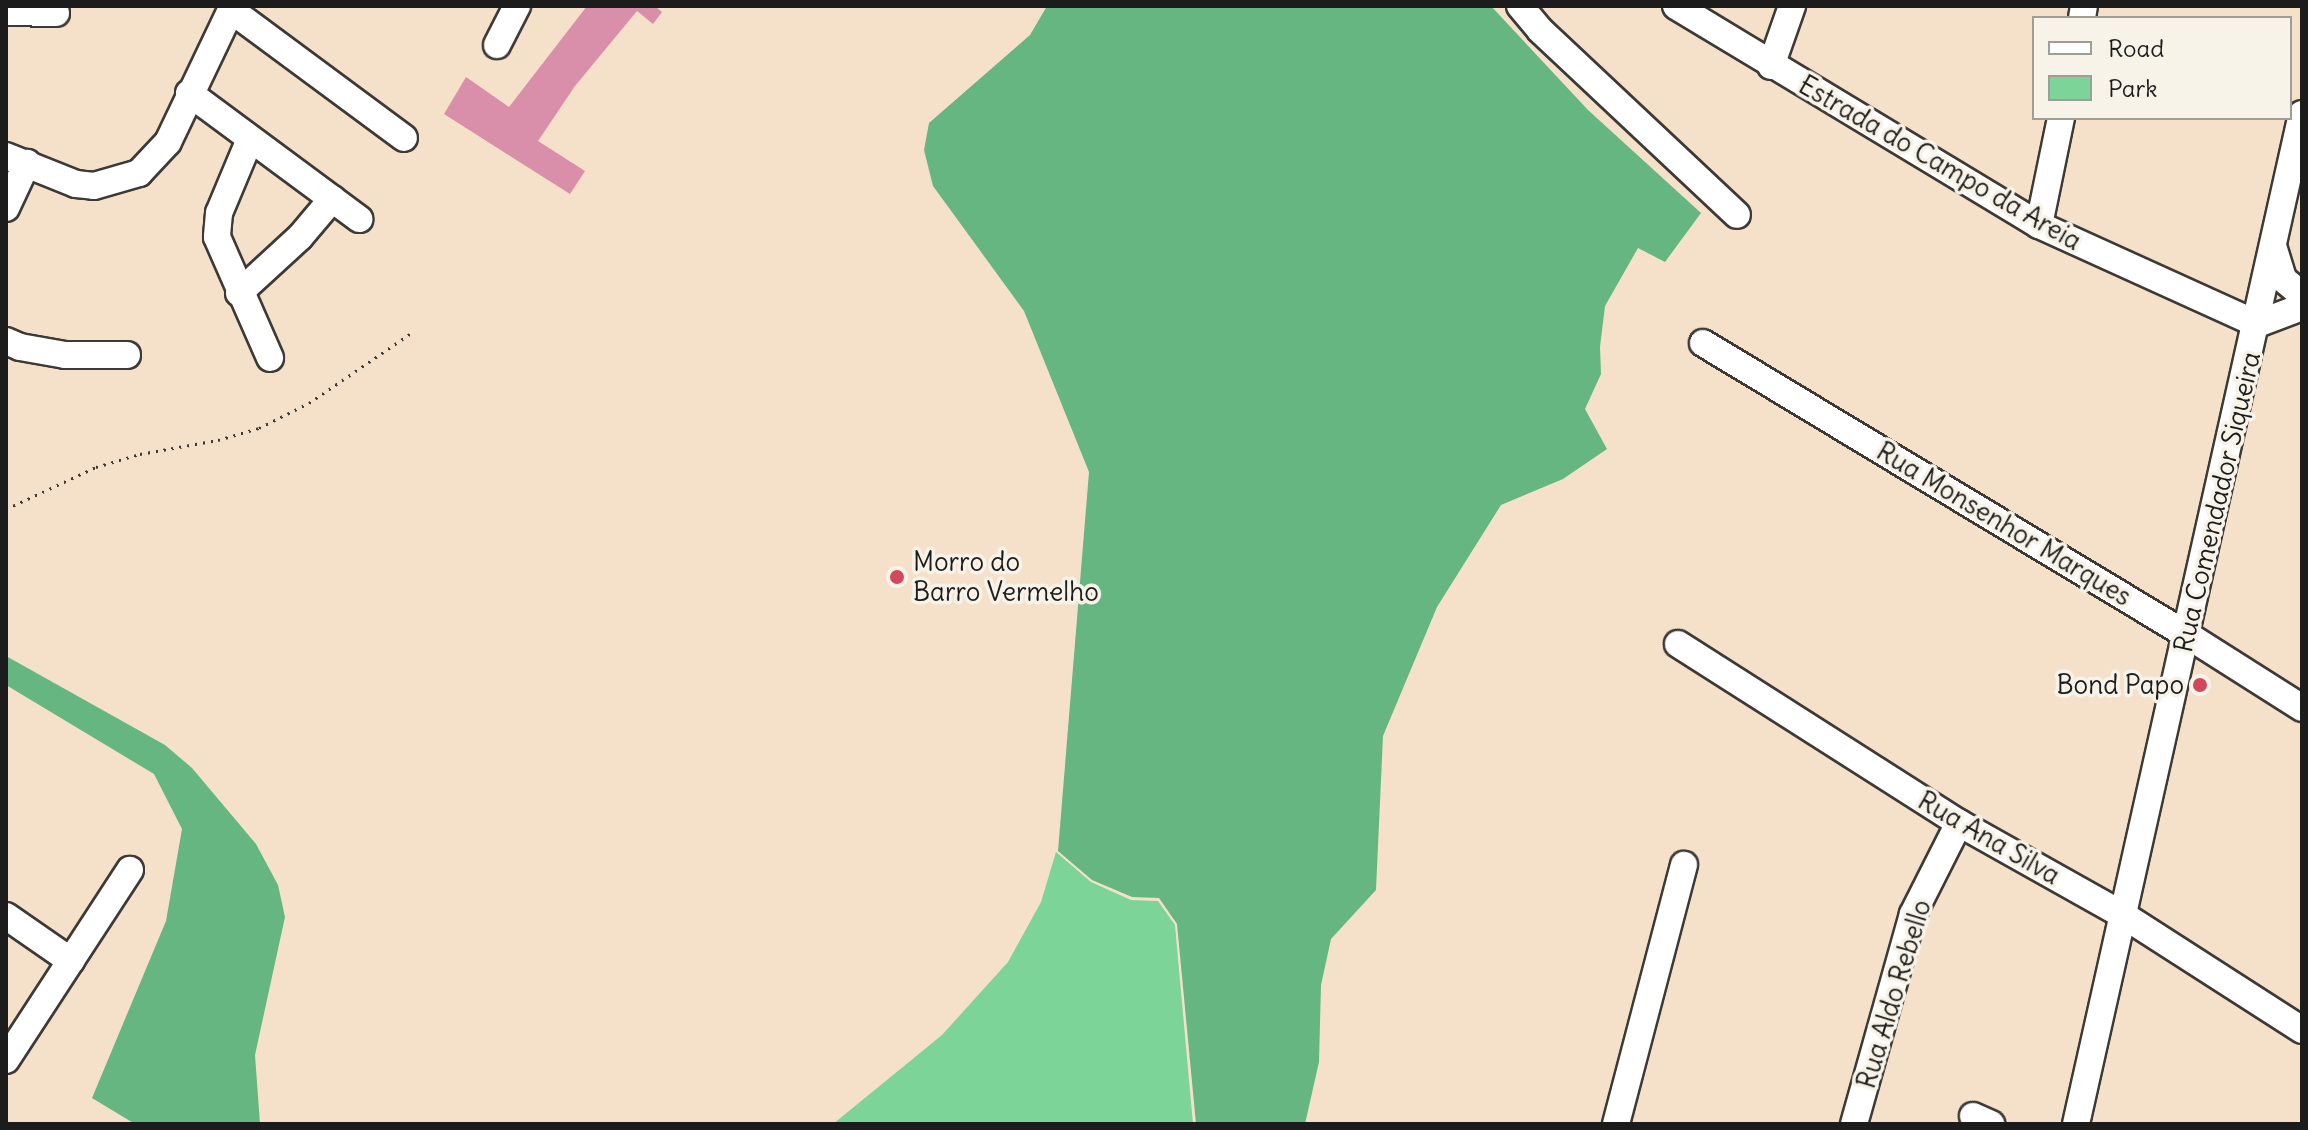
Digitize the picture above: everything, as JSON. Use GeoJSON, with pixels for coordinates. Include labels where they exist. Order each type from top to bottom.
{"type":"FeatureCollection","features":[{"type":"Feature","properties":{"kind":"street"},"geometry":{"type":"LineString","coordinates":[[497,45],[517,6]]}},
{"type":"Feature","properties":{"kind":"street"},"geometry":{"type":"LineString","coordinates":[[1520,6],[1540,30],[1737,215]]}},
{"type":"Feature","properties":{"kind":"street","name":"Estrada do Campo da Areia"},"geometry":{"type":"LineString","coordinates":[[1676,6],[2039,225],[2257,324]]}},
{"type":"Feature","properties":{"kind":"street"},"geometry":{"type":"LineString","coordinates":[[1771,66],[1792,6]]}},
{"type":"Feature","properties":{"kind":"street"},"geometry":{"type":"LineString","coordinates":[[6,208],[17,159],[76,184],[94,186],[139,173],[168,142],[232,8],[404,138]]}},
{"type":"Feature","properties":{"kind":"street"},"geometry":{"type":"LineString","coordinates":[[6,12],[56,13]]}},
{"type":"Feature","properties":{"kind":"street"},"geometry":{"type":"LineString","coordinates":[[189,93],[359,219]]}},
{"type":"Feature","properties":{"kind":"street","name":"Rua Comendador Siqueira"},"geometry":{"type":"LineString","coordinates":[[2076,1124],[2302,114]]}},
{"type":"Feature","properties":{"kind":"street"},"geometry":{"type":"LineString","coordinates":[[2039,225],[2061,120]]}},
{"type":"Feature","properties":{"kind":"street"},"geometry":{"type":"LineString","coordinates":[[250,139],[217,224],[220,247],[270,358]]}},
{"type":"Feature","properties":{"kind":"street"},"geometry":{"type":"LineString","coordinates":[[239,293],[291,247],[332,199]]}},
{"type":"Feature","properties":{"kind":"street"},"geometry":{"type":"LineString","coordinates":[[2273,246],[2283,279],[2302,295]]}},
{"type":"Feature","properties":{"kind":"street"},"geometry":{"type":"LineString","coordinates":[[2257,324],[2302,307]]}},
{"type":"Feature","properties":{"kind":"street"},"geometry":{"type":"LineString","coordinates":[[6,341],[65,355],[127,355]]}},
{"type":"Feature","properties":{"kind":"street","name":"Rua Monsenhor Marques"},"geometry":{"type":"LineString","coordinates":[[1703,343],[2187,635],[2302,708]]}},
{"type":"Feature","properties":{"kind":"street","name":"Rua Ana Silva"},"geometry":{"type":"LineString","coordinates":[[1678,644],[1959,823],[2123,915],[2302,1030]]}},
{"type":"Feature","properties":{"kind":"street","name":"Rua Aldo Rebello"},"geometry":{"type":"LineString","coordinates":[[1854,1124],[1913,914],[1959,823]]}},
{"type":"Feature","properties":{"kind":"street"},"geometry":{"type":"LineString","coordinates":[[1616,1124],[1684,865]]}},
{"type":"Feature","properties":{"kind":"street"},"geometry":{"type":"LineString","coordinates":[[6,1060],[130,870]]}},
{"type":"Feature","properties":{"kind":"street"},"geometry":{"type":"LineString","coordinates":[[6,916],[71,961]]}},
{"type":"Feature","properties":{"kind":"path"},"geometry":{"type":"LineString","coordinates":[[6,509],[96,467],[140,454],[218,440],[259,428],[309,403],[414,331]]}},
{"type":"Feature","properties":{"kind":"green space"},"geometry":{"type":"Polygon","coordinates":[[[1047,6],[1491,6],[1588,110],[1701,213],[1665,262],[1638,248],[1605,306],[1600,347],[1601,374],[1585,409],[1607,449],[1563,479],[1501,505],[1437,607],[1383,736],[1376,890],[1331,939],[1321,985],[1319,1062],[1305,1124],[1196,1124],[1177,924],[1159,898],[1132,897],[1092,880],[1058,851],[1089,472],[1024,311],[933,186],[924,150],[929,123],[1030,35],[1047,6]]]}},
{"type":"Feature","properties":{"kind":"green space"},"geometry":{"type":"Polygon","coordinates":[[[6,656],[165,745],[192,768],[256,844],[278,885],[285,917],[255,1055],[260,1124],[135,1124],[92,1098],[166,921],[182,829],[154,774],[6,685],[6,656]]]}},
{"type":"Feature","properties":{"kind":"green space"},"geometry":{"type":"Polygon","coordinates":[[[1056,852],[1091,882],[1131,900],[1158,901],[1175,925],[1193,1124],[833,1124],[942,1035],[1008,962],[1041,902],[1056,852]]]}},
{"type":"Feature","properties":{"kind":"building"},"geometry":{"type":"Polygon","coordinates":[[[587,6],[655,6],[662,12],[653,24],[637,11],[575,86],[538,141],[585,171],[570,194],[444,114],[466,77],[509,107],[587,6]]]}},
{"type":"Feature","properties":{"kind":"place","name":"Morro do Barro Vermelho"},"geometry":{"type":"Point","coordinates":[897,577]}},
{"type":"Feature","properties":{"kind":"place","name":"Bond Papo"},"geometry":{"type":"Point","coordinates":[2200,685]}}]}
